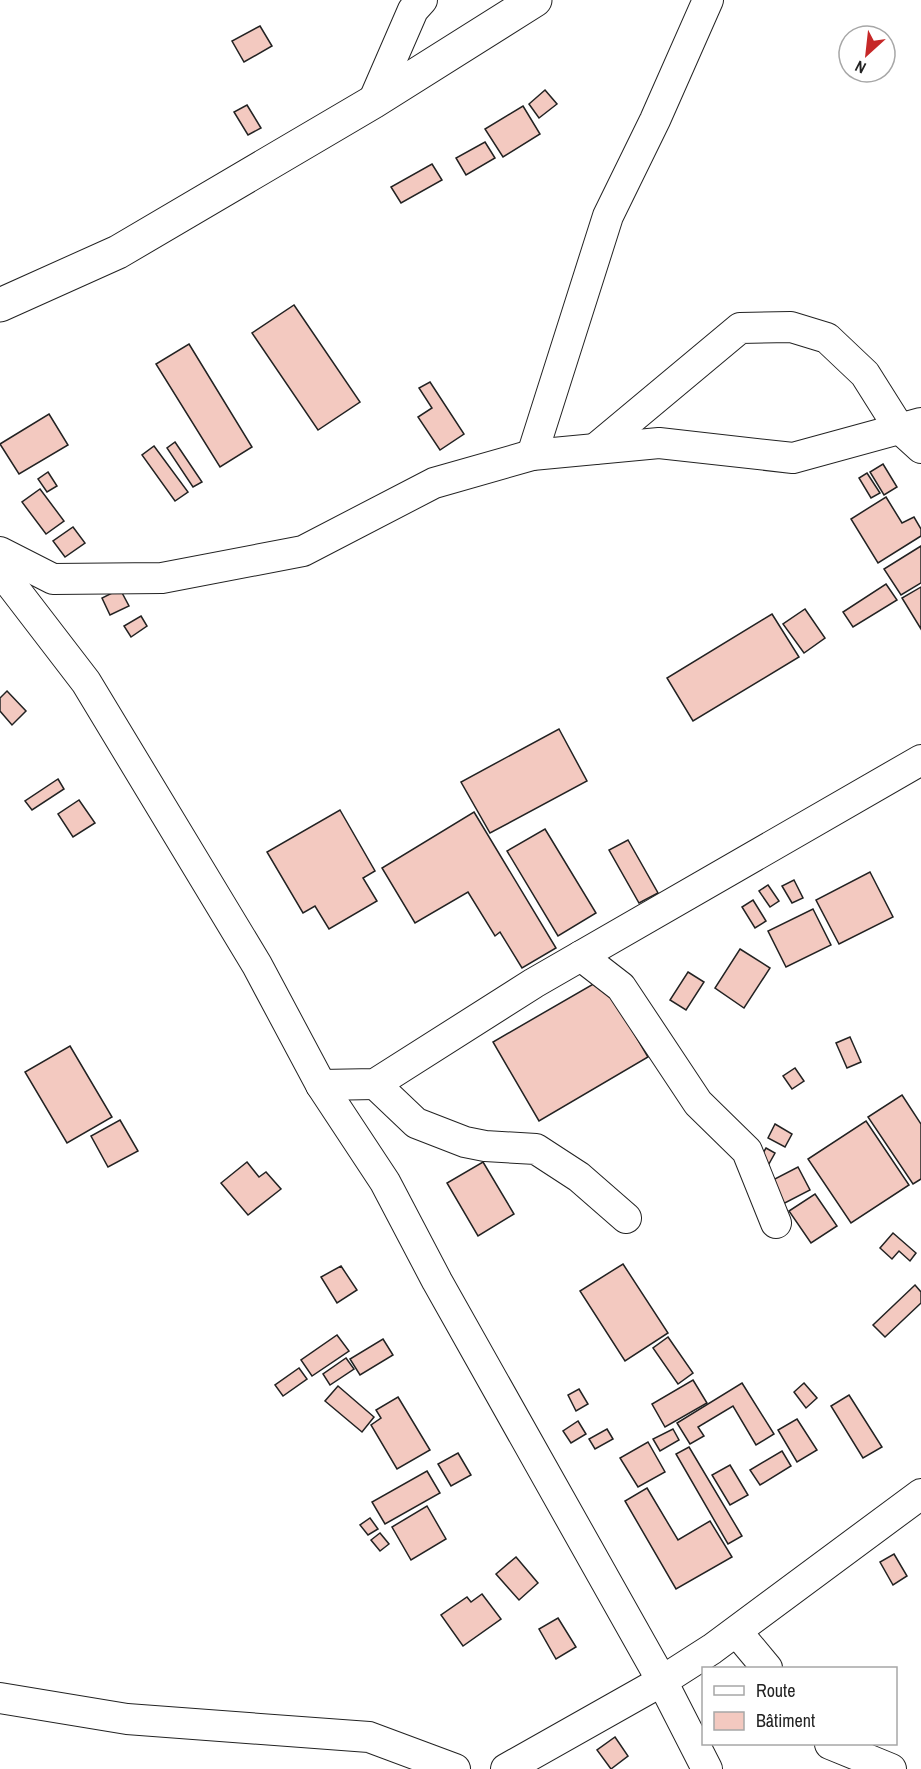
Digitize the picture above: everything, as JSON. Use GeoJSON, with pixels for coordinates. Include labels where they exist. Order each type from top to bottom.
{"type":"FeatureCollection","features":[{"type":"Feature","properties":{"kind":"highway"},"geometry":{"type":"LineString","coordinates":[[0,305],[118,252],[373,102],[535,0]]}},
{"type":"Feature","properties":{"kind":"street"},"geometry":{"type":"LineString","coordinates":[[373,102],[413,10],[422,0]]}},
{"type":"Feature","properties":{"kind":"street"},"geometry":{"type":"LineString","coordinates":[[532,455],[608,216],[655,120],[708,0]]}},
{"type":"Feature","properties":{"kind":"street"},"geometry":{"type":"LineString","coordinates":[[595,449],[740,328],[790,327],[827,338],[865,374],[910,426],[921,448]]}},
{"type":"Feature","properties":{"kind":"street"},"geometry":{"type":"LineString","coordinates":[[0,552],[53,579],[162,578],[303,551],[434,483],[532,455],[659,443],[793,458],[910,426]]}},
{"type":"Feature","properties":{"kind":"street"},"geometry":{"type":"LineString","coordinates":[[0,570],[86,682],[257,965],[321,1084],[385,1182],[437,1281],[662,1682],[707,1769]]}},
{"type":"Feature","properties":{"kind":"street"},"geometry":{"type":"LineString","coordinates":[[321,1084],[375,1084],[581,956],[921,760]]}},
{"type":"Feature","properties":{"kind":"street"},"geometry":{"type":"LineString","coordinates":[[581,956],[621,987],[698,1103],[747,1151],[776,1223]]}},
{"type":"Feature","properties":{"kind":"street"},"geometry":{"type":"LineString","coordinates":[[375,1084],[416,1123],[465,1142],[485,1146],[536,1149],[579,1178],[626,1218]]}},
{"type":"Feature","properties":{"kind":"street"},"geometry":{"type":"LineString","coordinates":[[506,1769],[662,1682],[736,1632],[921,1494]]}},
{"type":"Feature","properties":{"kind":"street"},"geometry":{"type":"LineString","coordinates":[[736,1632],[766,1667]]}},
{"type":"Feature","properties":{"kind":"street"},"geometry":{"type":"LineString","coordinates":[[0,1698],[127,1719],[369,1737],[455,1769]]}},
{"type":"Feature","properties":{"kind":"street"},"geometry":{"type":"LineString","coordinates":[[835,1745],[891,1769]]}},
{"type":"Feature","properties":{"kind":"building"},"geometry":{"type":"Polygon","coordinates":[[[260,26],[272,46],[244,62],[232,41],[260,26]]]}},
{"type":"Feature","properties":{"kind":"building"},"geometry":{"type":"Polygon","coordinates":[[[545,90],[557,104],[539,118],[529,104],[545,90]]]}},
{"type":"Feature","properties":{"kind":"building"},"geometry":{"type":"Polygon","coordinates":[[[247,105],[261,128],[248,135],[234,112],[247,105]]]}},
{"type":"Feature","properties":{"kind":"building"},"geometry":{"type":"Polygon","coordinates":[[[523,106],[540,134],[503,157],[485,129],[523,106]]]}},
{"type":"Feature","properties":{"kind":"building"},"geometry":{"type":"Polygon","coordinates":[[[485,142],[495,158],[466,175],[456,158],[485,142]]]}},
{"type":"Feature","properties":{"kind":"building"},"geometry":{"type":"Polygon","coordinates":[[[432,164],[442,180],[401,203],[391,187],[432,164]]]}},
{"type":"Feature","properties":{"kind":"building"},"geometry":{"type":"Polygon","coordinates":[[[294,305],[360,402],[318,430],[252,333],[294,305]]]}},
{"type":"Feature","properties":{"kind":"building"},"geometry":{"type":"Polygon","coordinates":[[[189,344],[252,447],[220,467],[156,364],[189,344]]]}},
{"type":"Feature","properties":{"kind":"building"},"geometry":{"type":"Polygon","coordinates":[[[430,382],[464,434],[440,450],[418,417],[432,408],[419,388],[430,382]]]}},
{"type":"Feature","properties":{"kind":"building"},"geometry":{"type":"Polygon","coordinates":[[[49,414],[68,445],[19,474],[0,444],[49,414]]]}},
{"type":"Feature","properties":{"kind":"building"},"geometry":{"type":"Polygon","coordinates":[[[175,442],[202,482],[193,487],[167,448],[175,442]]]}},
{"type":"Feature","properties":{"kind":"building"},"geometry":{"type":"Polygon","coordinates":[[[154,446],[188,492],[175,501],[142,455],[154,446]]]}},
{"type":"Feature","properties":{"kind":"building"},"geometry":{"type":"Polygon","coordinates":[[[883,464],[897,487],[884,495],[870,472],[883,464]]]}},
{"type":"Feature","properties":{"kind":"building"},"geometry":{"type":"Polygon","coordinates":[[[48,472],[57,486],[47,492],[38,479],[48,472]]]}},
{"type":"Feature","properties":{"kind":"building"},"geometry":{"type":"Polygon","coordinates":[[[867,473],[880,493],[871,498],[859,478],[867,473]]]}},
{"type":"Feature","properties":{"kind":"building"},"geometry":{"type":"Polygon","coordinates":[[[40,489],[64,521],[46,534],[22,502],[40,489]]]}},
{"type":"Feature","properties":{"kind":"building"},"geometry":{"type":"Polygon","coordinates":[[[886,497],[902,523],[914,517],[921,529],[921,536],[878,563],[851,519],[886,497]]]}},
{"type":"Feature","properties":{"kind":"building"},"geometry":{"type":"Polygon","coordinates":[[[73,527],[85,543],[65,557],[53,541],[73,527]]]}},
{"type":"Feature","properties":{"kind":"building"},"geometry":{"type":"Polygon","coordinates":[[[921,546],[921,583],[901,595],[884,569],[921,546]]]}},
{"type":"Feature","properties":{"kind":"building"},"geometry":{"type":"Polygon","coordinates":[[[886,584],[897,600],[853,627],[843,612],[886,584]]]}},
{"type":"Feature","properties":{"kind":"building"},"geometry":{"type":"Polygon","coordinates":[[[921,587],[921,629],[902,598],[921,587]]]}},
{"type":"Feature","properties":{"kind":"building"},"geometry":{"type":"Polygon","coordinates":[[[120,589],[129,606],[110,615],[102,598],[120,589]]]}},
{"type":"Feature","properties":{"kind":"building"},"geometry":{"type":"Polygon","coordinates":[[[805,609],[825,638],[804,653],[783,624],[805,609]]]}},
{"type":"Feature","properties":{"kind":"building"},"geometry":{"type":"Polygon","coordinates":[[[772,614],[799,657],[693,721],[667,678],[772,614]]]}},
{"type":"Feature","properties":{"kind":"building"},"geometry":{"type":"Polygon","coordinates":[[[141,616],[147,626],[131,637],[124,626],[141,616]]]}},
{"type":"Feature","properties":{"kind":"building"},"geometry":{"type":"Polygon","coordinates":[[[7,691],[26,711],[12,725],[0,711],[0,698],[7,691]]]}},
{"type":"Feature","properties":{"kind":"building"},"geometry":{"type":"Polygon","coordinates":[[[559,729],[587,781],[490,833],[461,782],[559,729]]]}},
{"type":"Feature","properties":{"kind":"building"},"geometry":{"type":"Polygon","coordinates":[[[58,779],[64,789],[32,810],[25,801],[58,779]]]}},
{"type":"Feature","properties":{"kind":"building"},"geometry":{"type":"Polygon","coordinates":[[[79,800],[95,823],[73,837],[58,814],[79,800]]]}},
{"type":"Feature","properties":{"kind":"building"},"geometry":{"type":"Polygon","coordinates":[[[340,810],[375,871],[363,878],[377,901],[329,929],[315,906],[303,913],[267,852],[340,810]]]}},
{"type":"Feature","properties":{"kind":"building"},"geometry":{"type":"Polygon","coordinates":[[[474,812],[556,948],[522,968],[500,932],[495,936],[468,892],[415,923],[382,868],[474,812]]]}},
{"type":"Feature","properties":{"kind":"building"},"geometry":{"type":"Polygon","coordinates":[[[545,829],[596,913],[558,936],[507,851],[545,829]]]}},
{"type":"Feature","properties":{"kind":"building"},"geometry":{"type":"Polygon","coordinates":[[[628,840],[658,893],[639,903],[609,850],[628,840]]]}},
{"type":"Feature","properties":{"kind":"building"},"geometry":{"type":"Polygon","coordinates":[[[870,872],[893,917],[839,944],[816,900],[870,872]]]}},
{"type":"Feature","properties":{"kind":"building"},"geometry":{"type":"Polygon","coordinates":[[[794,880],[803,898],[792,903],[782,886],[794,880]]]}},
{"type":"Feature","properties":{"kind":"building"},"geometry":{"type":"Polygon","coordinates":[[[768,885],[779,901],[770,907],[759,891],[768,885]]]}},
{"type":"Feature","properties":{"kind":"building"},"geometry":{"type":"Polygon","coordinates":[[[753,900],[766,921],[755,928],[742,907],[753,900]]]}},
{"type":"Feature","properties":{"kind":"building"},"geometry":{"type":"Polygon","coordinates":[[[813,909],[831,945],[786,967],[768,931],[813,909]]]}},
{"type":"Feature","properties":{"kind":"building"},"geometry":{"type":"Polygon","coordinates":[[[740,949],[770,968],[744,1008],[715,988],[740,949]]]}},
{"type":"Feature","properties":{"kind":"building"},"geometry":{"type":"Polygon","coordinates":[[[688,972],[704,982],[686,1010],[670,1000],[688,972]]]}},
{"type":"Feature","properties":{"kind":"building"},"geometry":{"type":"Polygon","coordinates":[[[602,979],[648,1057],[539,1121],[493,1042],[602,979]]]}},
{"type":"Feature","properties":{"kind":"building"},"geometry":{"type":"Polygon","coordinates":[[[850,1037],[861,1062],[847,1068],[836,1043],[850,1037]]]}},
{"type":"Feature","properties":{"kind":"building"},"geometry":{"type":"Polygon","coordinates":[[[70,1046],[112,1117],[67,1143],[25,1072],[70,1046]]]}},
{"type":"Feature","properties":{"kind":"building"},"geometry":{"type":"Polygon","coordinates":[[[795,1068],[804,1081],[792,1089],[783,1076],[795,1068]]]}},
{"type":"Feature","properties":{"kind":"building"},"geometry":{"type":"Polygon","coordinates":[[[902,1095],[921,1124],[921,1179],[913,1184],[868,1117],[902,1095]]]}},
{"type":"Feature","properties":{"kind":"building"},"geometry":{"type":"Polygon","coordinates":[[[120,1120],[138,1151],[108,1167],[91,1136],[120,1120]]]}},
{"type":"Feature","properties":{"kind":"building"},"geometry":{"type":"Polygon","coordinates":[[[866,1121],[909,1185],[851,1223],[808,1159],[866,1121]]]}},
{"type":"Feature","properties":{"kind":"building"},"geometry":{"type":"Polygon","coordinates":[[[775,1124],[792,1134],[785,1147],[768,1138],[775,1124]]]}},
{"type":"Feature","properties":{"kind":"building"},"geometry":{"type":"Polygon","coordinates":[[[766,1148],[775,1153],[765,1171],[756,1165],[766,1148]]]}},
{"type":"Feature","properties":{"kind":"building"},"geometry":{"type":"Polygon","coordinates":[[[247,1162],[259,1177],[266,1172],[281,1189],[248,1215],[221,1183],[247,1162]]]}},
{"type":"Feature","properties":{"kind":"building"},"geometry":{"type":"Polygon","coordinates":[[[483,1162],[514,1214],[478,1236],[447,1183],[483,1162]]]}},
{"type":"Feature","properties":{"kind":"building"},"geometry":{"type":"Polygon","coordinates":[[[798,1167],[810,1190],[779,1206],[767,1183],[798,1167]]]}},
{"type":"Feature","properties":{"kind":"building"},"geometry":{"type":"Polygon","coordinates":[[[815,1194],[837,1226],[811,1243],[789,1211],[815,1194]]]}},
{"type":"Feature","properties":{"kind":"building"},"geometry":{"type":"Polygon","coordinates":[[[893,1233],[916,1253],[910,1261],[899,1251],[892,1259],[880,1248],[893,1233]]]}},
{"type":"Feature","properties":{"kind":"building"},"geometry":{"type":"Polygon","coordinates":[[[623,1264],[668,1333],[625,1361],[580,1291],[623,1264]]]}},
{"type":"Feature","properties":{"kind":"building"},"geometry":{"type":"Polygon","coordinates":[[[341,1266],[357,1290],[337,1303],[321,1277],[341,1266]]]}},
{"type":"Feature","properties":{"kind":"building"},"geometry":{"type":"Polygon","coordinates":[[[915,1285],[921,1292],[921,1303],[885,1337],[873,1325],[915,1285]]]}},
{"type":"Feature","properties":{"kind":"building"},"geometry":{"type":"Polygon","coordinates":[[[337,1335],[349,1351],[312,1376],[301,1360],[337,1335]]]}},
{"type":"Feature","properties":{"kind":"building"},"geometry":{"type":"Polygon","coordinates":[[[668,1337],[693,1373],[678,1384],[653,1348],[668,1337]]]}},
{"type":"Feature","properties":{"kind":"building"},"geometry":{"type":"Polygon","coordinates":[[[383,1339],[393,1355],[360,1375],[350,1359],[383,1339]]]}},
{"type":"Feature","properties":{"kind":"building"},"geometry":{"type":"Polygon","coordinates":[[[346,1358],[354,1369],[330,1385],[323,1374],[346,1358]]]}},
{"type":"Feature","properties":{"kind":"building"},"geometry":{"type":"Polygon","coordinates":[[[299,1368],[307,1379],[283,1396],[275,1385],[299,1368]]]}},
{"type":"Feature","properties":{"kind":"building"},"geometry":{"type":"Polygon","coordinates":[[[693,1380],[707,1403],[665,1427],[652,1404],[693,1380]]]}},
{"type":"Feature","properties":{"kind":"building"},"geometry":{"type":"Polygon","coordinates":[[[742,1383],[774,1434],[756,1445],[733,1406],[698,1427],[704,1436],[690,1444],[677,1423],[742,1383]]]}},
{"type":"Feature","properties":{"kind":"building"},"geometry":{"type":"Polygon","coordinates":[[[804,1383],[817,1398],[806,1408],[794,1392],[804,1383]]]}},
{"type":"Feature","properties":{"kind":"building"},"geometry":{"type":"Polygon","coordinates":[[[338,1386],[374,1417],[362,1432],[325,1401],[338,1386]]]}},
{"type":"Feature","properties":{"kind":"building"},"geometry":{"type":"Polygon","coordinates":[[[579,1389],[588,1404],[576,1411],[568,1395],[579,1389]]]}},
{"type":"Feature","properties":{"kind":"building"},"geometry":{"type":"Polygon","coordinates":[[[849,1395],[882,1447],[863,1458],[831,1406],[849,1395]]]}},
{"type":"Feature","properties":{"kind":"building"},"geometry":{"type":"Polygon","coordinates":[[[398,1397],[430,1450],[397,1469],[371,1425],[381,1418],[376,1410],[398,1397]]]}},
{"type":"Feature","properties":{"kind":"building"},"geometry":{"type":"Polygon","coordinates":[[[797,1419],[817,1450],[797,1462],[778,1430],[797,1419]]]}},
{"type":"Feature","properties":{"kind":"building"},"geometry":{"type":"Polygon","coordinates":[[[578,1421],[586,1434],[571,1443],[563,1431],[578,1421]]]}},
{"type":"Feature","properties":{"kind":"building"},"geometry":{"type":"Polygon","coordinates":[[[607,1429],[613,1439],[595,1449],[589,1439],[607,1429]]]}},
{"type":"Feature","properties":{"kind":"building"},"geometry":{"type":"Polygon","coordinates":[[[673,1429],[679,1440],[660,1451],[653,1439],[673,1429]]]}},
{"type":"Feature","properties":{"kind":"building"},"geometry":{"type":"Polygon","coordinates":[[[648,1442],[665,1472],[638,1487],[620,1458],[648,1442]]]}},
{"type":"Feature","properties":{"kind":"building"},"geometry":{"type":"Polygon","coordinates":[[[689,1447],[742,1536],[728,1544],[676,1454],[689,1447]]]}},
{"type":"Feature","properties":{"kind":"building"},"geometry":{"type":"Polygon","coordinates":[[[782,1451],[791,1466],[760,1485],[750,1470],[782,1451]]]}},
{"type":"Feature","properties":{"kind":"building"},"geometry":{"type":"Polygon","coordinates":[[[458,1453],[471,1475],[451,1486],[438,1464],[458,1453]]]}},
{"type":"Feature","properties":{"kind":"building"},"geometry":{"type":"Polygon","coordinates":[[[730,1465],[748,1495],[730,1505],[712,1475],[730,1465]]]}},
{"type":"Feature","properties":{"kind":"building"},"geometry":{"type":"Polygon","coordinates":[[[427,1471],[440,1493],[385,1524],[372,1502],[427,1471]]]}},
{"type":"Feature","properties":{"kind":"building"},"geometry":{"type":"Polygon","coordinates":[[[647,1488],[678,1540],[710,1521],[732,1557],[676,1589],[625,1501],[647,1488]]]}},
{"type":"Feature","properties":{"kind":"building"},"geometry":{"type":"Polygon","coordinates":[[[427,1506],[446,1539],[411,1560],[392,1527],[427,1506]]]}},
{"type":"Feature","properties":{"kind":"building"},"geometry":{"type":"Polygon","coordinates":[[[370,1518],[378,1529],[368,1535],[360,1525],[370,1518]]]}},
{"type":"Feature","properties":{"kind":"building"},"geometry":{"type":"Polygon","coordinates":[[[380,1533],[389,1544],[380,1551],[371,1540],[380,1533]]]}},
{"type":"Feature","properties":{"kind":"building"},"geometry":{"type":"Polygon","coordinates":[[[894,1554],[907,1576],[893,1585],[880,1562],[894,1554]]]}},
{"type":"Feature","properties":{"kind":"building"},"geometry":{"type":"Polygon","coordinates":[[[516,1557],[538,1583],[519,1600],[496,1574],[516,1557]]]}},
{"type":"Feature","properties":{"kind":"building"},"geometry":{"type":"Polygon","coordinates":[[[482,1594],[501,1619],[463,1646],[441,1615],[467,1597],[471,1602],[482,1594]]]}},
{"type":"Feature","properties":{"kind":"building"},"geometry":{"type":"Polygon","coordinates":[[[558,1618],[576,1647],[556,1659],[539,1629],[558,1618]]]}},
{"type":"Feature","properties":{"kind":"building"},"geometry":{"type":"Polygon","coordinates":[[[615,1737],[628,1756],[611,1769],[597,1750],[615,1737]]]}}]}
